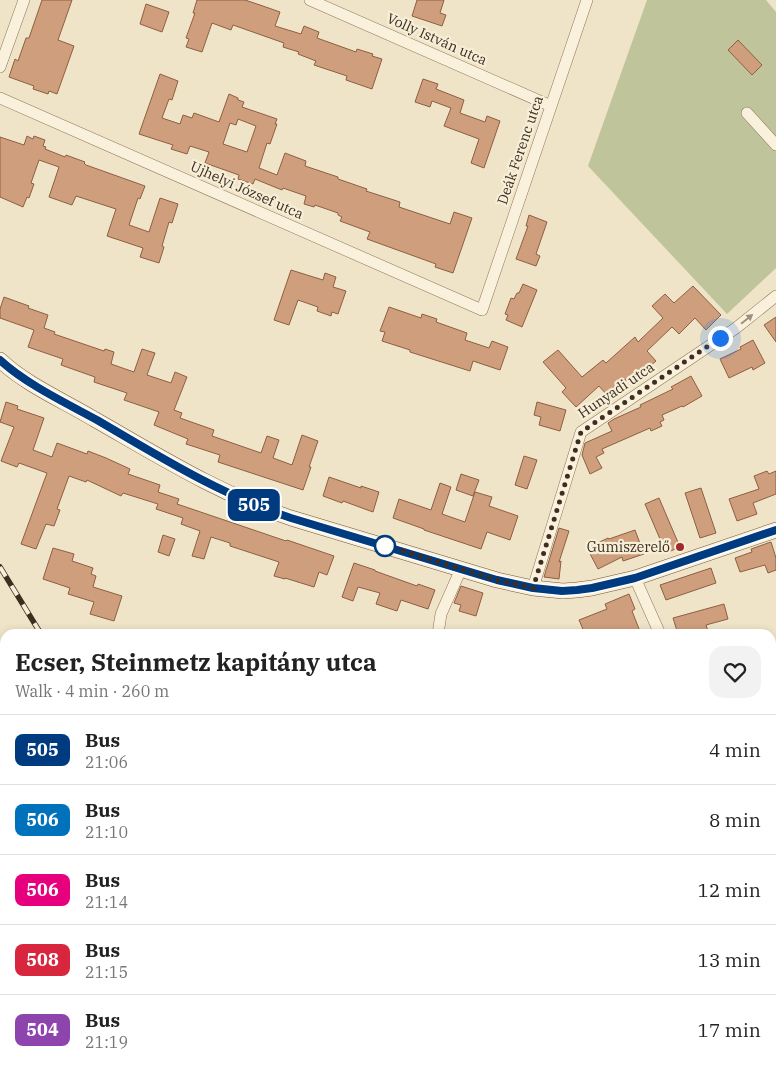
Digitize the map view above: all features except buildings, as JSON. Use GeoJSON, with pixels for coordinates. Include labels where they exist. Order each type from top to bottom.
{"type":"FeatureCollection","features":[{"type":"Feature","properties":{"kind":"main road"},"geometry":{"type":"LineString","coordinates":[[0,360],[9,369],[38,387],[189,474],[241,499],[291,518],[497,580],[533,588],[562,591],[577,590],[635,578],[776,530]]}},
{"type":"Feature","properties":{"kind":"street"},"geometry":{"type":"LineString","coordinates":[[0,68],[24,0]]}},
{"type":"Feature","properties":{"kind":"street","name":"Volly István utca"},"geometry":{"type":"LineString","coordinates":[[310,0],[551,106]]}},
{"type":"Feature","properties":{"kind":"street","name":"Deák Ferenc utca"},"geometry":{"type":"LineString","coordinates":[[482,310],[587,0]]}},
{"type":"Feature","properties":{"kind":"street","name":"Ujhelyi József utca"},"geometry":{"type":"LineString","coordinates":[[0,98],[482,310]]}},
{"type":"Feature","properties":{"kind":"street"},"geometry":{"type":"LineString","coordinates":[[747,112],[776,145]]}},
{"type":"Feature","properties":{"kind":"street","name":"Hunyadi utca"},"geometry":{"type":"LineString","coordinates":[[533,588],[581,432],[736,328],[776,296]]}},
{"type":"Feature","properties":{"kind":"street"},"geometry":{"type":"LineString","coordinates":[[439,629],[441,614],[460,569]]}},
{"type":"Feature","properties":{"kind":"street"},"geometry":{"type":"LineString","coordinates":[[635,578],[658,629]]}},
{"type":"Feature","properties":{"kind":"green space"},"geometry":{"type":"Polygon","coordinates":[[[647,0],[766,0],[776,12],[776,268],[727,314],[588,166],[647,0]]]}},
{"type":"Feature","properties":{"kind":"railway"},"geometry":{"type":"LineString","coordinates":[[0,567],[38,629]]}},
{"type":"Feature","properties":{"kind":"bus line","name":"505"},"geometry":{"type":"LineString","coordinates":[[0,360],[9,369],[38,387],[189,474],[241,499],[291,518],[497,580],[533,588],[562,591],[577,590],[635,578],[776,530]]}},
{"type":"Feature","properties":{"kind":"place","name":"Gumiszerelő"},"geometry":{"type":"Point","coordinates":[680,547]}},
{"type":"Feature","properties":{"kind":"route"},"geometry":{"type":"LineString","coordinates":[[385,546],[377,543],[497,580],[533,588],[581,432],[720,338]]}}]}
